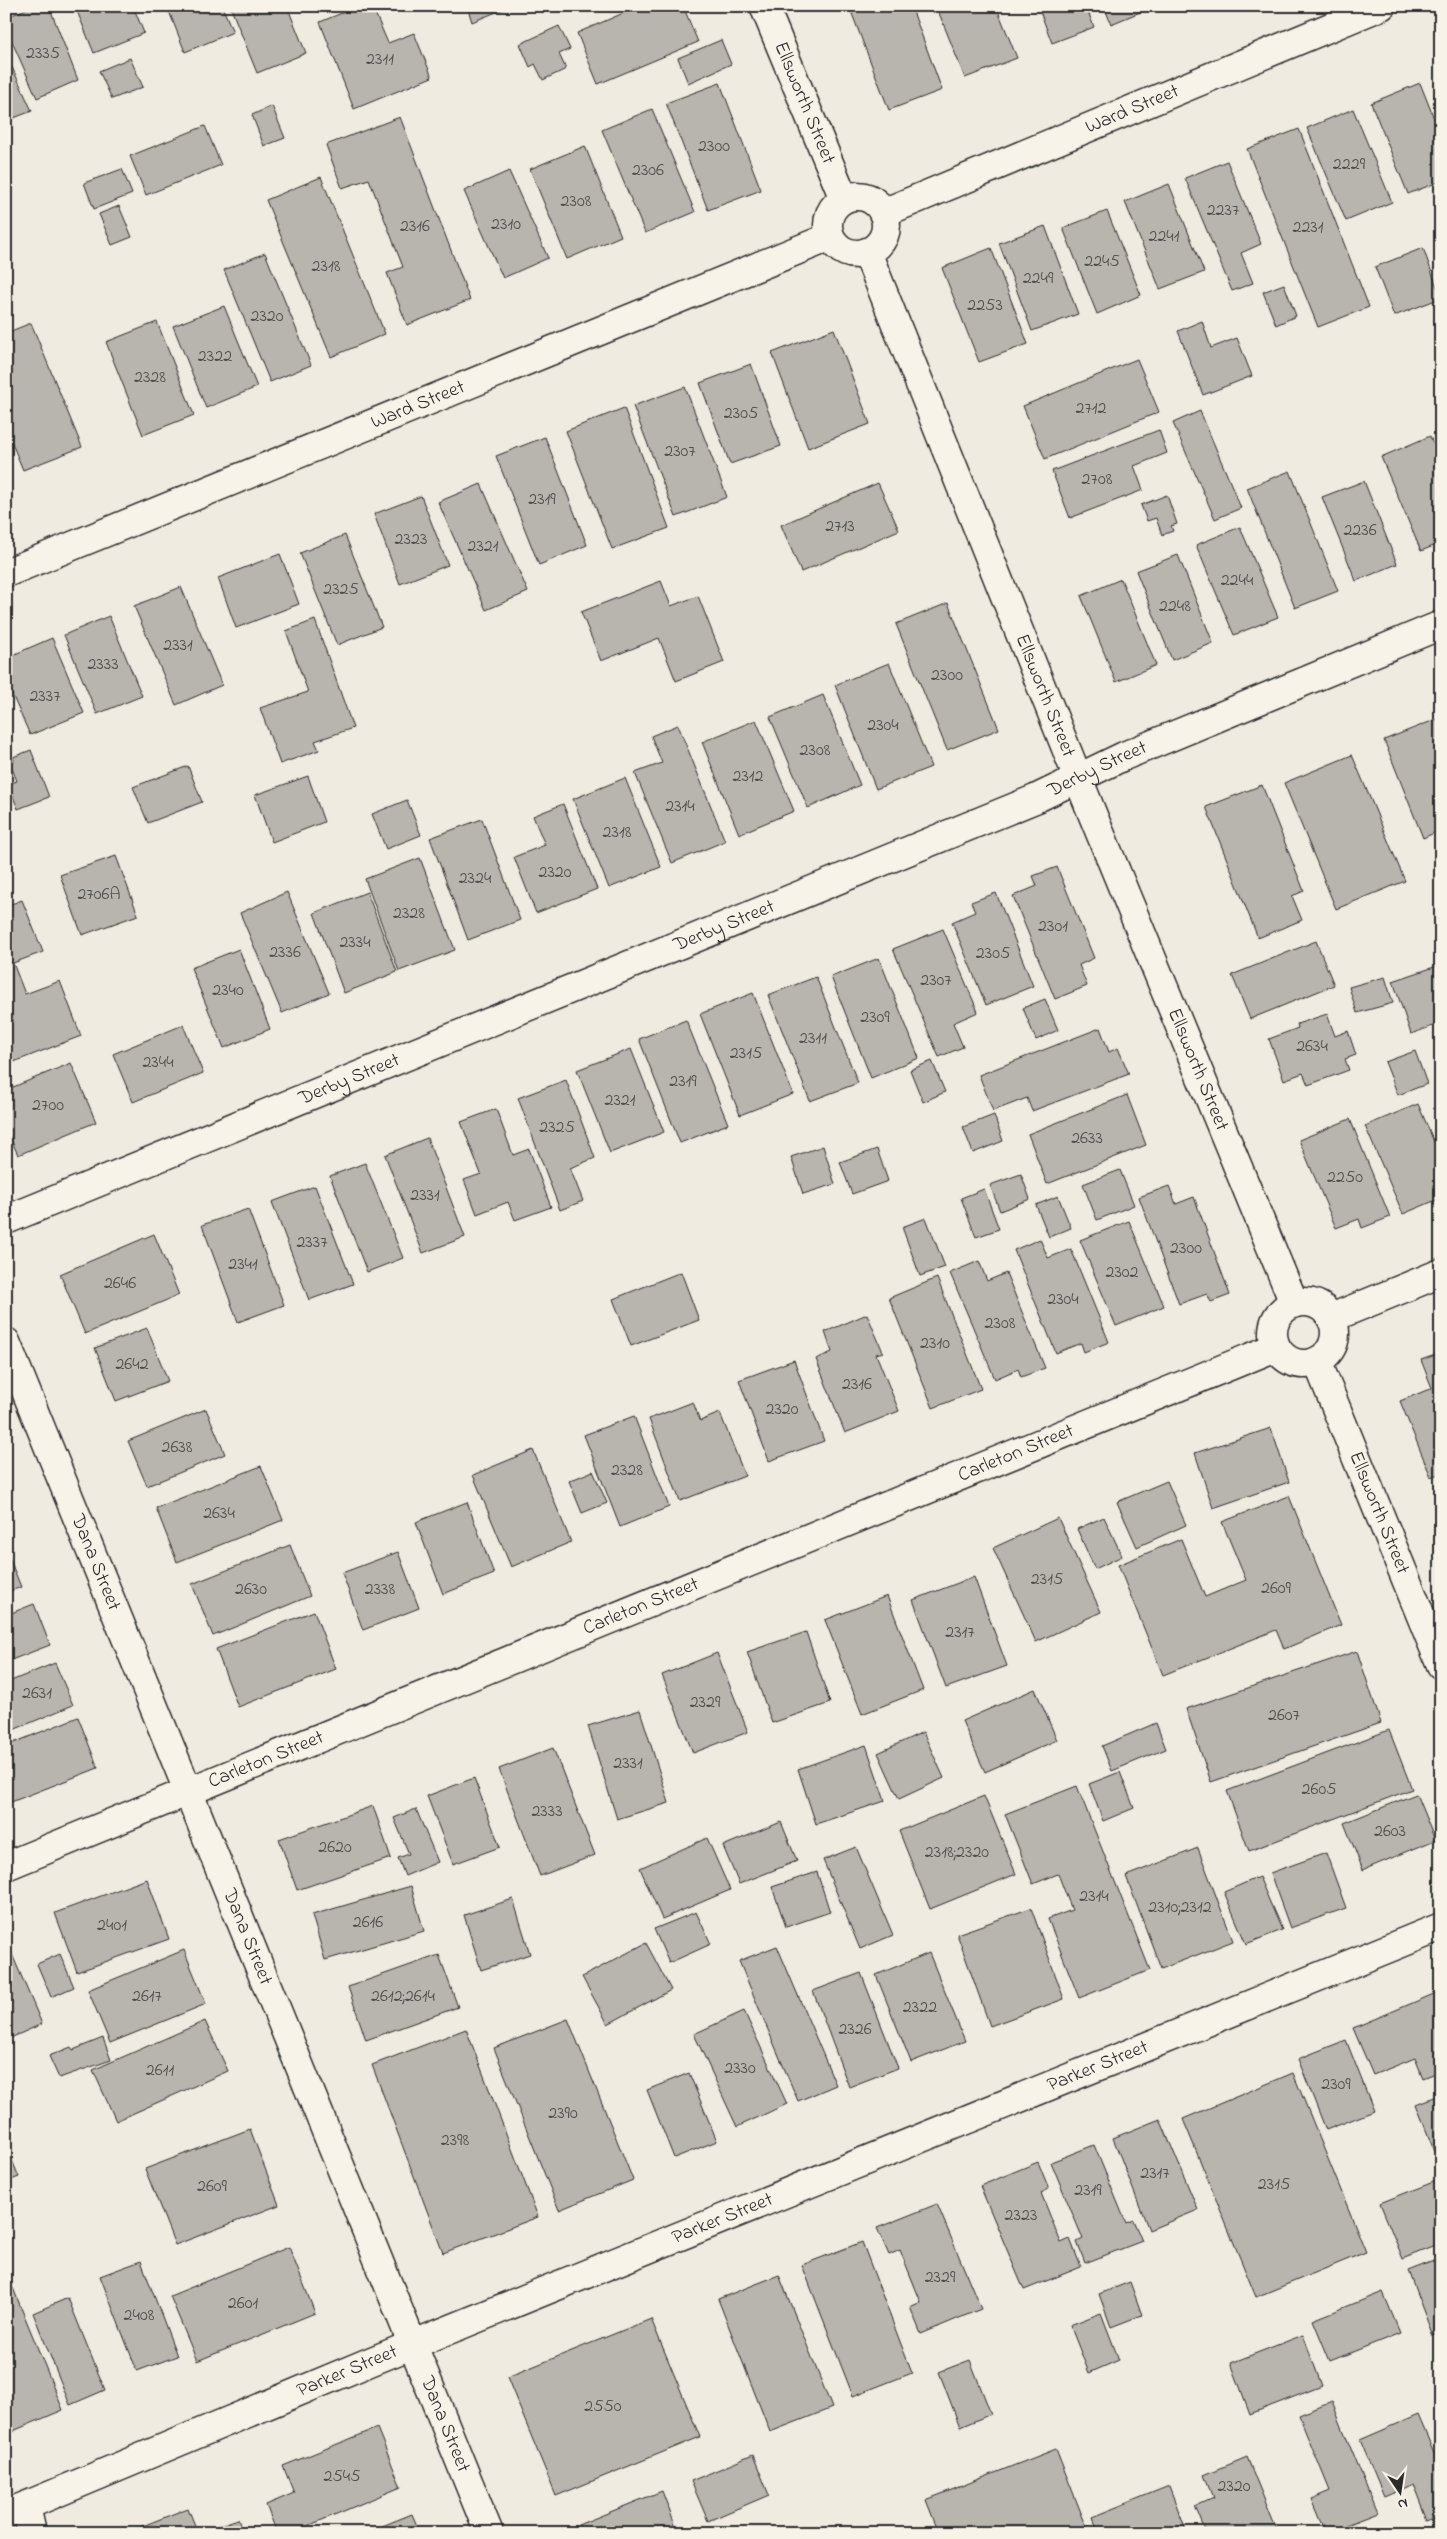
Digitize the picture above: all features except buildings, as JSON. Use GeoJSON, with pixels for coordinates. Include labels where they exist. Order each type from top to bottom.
{"type":"FeatureCollection","features":[{"type":"Feature","properties":{"kind":"street","name":"Ellsworth Street"},"geometry":{"type":"LineString","coordinates":[[764,6],[844,199]]}},
{"type":"Feature","properties":{"kind":"street","name":"Ward Street"},"geometry":{"type":"LineString","coordinates":[[883,213],[1381,6]]}},
{"type":"Feature","properties":{"kind":"street"},"geometry":{"type":"LineString","coordinates":[[862,196],[871,199],[883,213],[886,232],[876,248],[867,252],[850,254],[835,245],[830,237],[828,219],[836,204],[844,199],[862,196]]}},
{"type":"Feature","properties":{"kind":"street","name":"Ward Street"},"geometry":{"type":"LineString","coordinates":[[6,573],[830,237]]}},
{"type":"Feature","properties":{"kind":"street","name":"Ellsworth Street"},"geometry":{"type":"LineString","coordinates":[[867,252],[1078,778],[1294,1304]]}},
{"type":"Feature","properties":{"kind":"street","name":"Derby Street"},"geometry":{"type":"LineString","coordinates":[[6,1220],[1035,798],[1124,756],[1441,625]]}},
{"type":"Feature","properties":{"kind":"street"},"geometry":{"type":"LineString","coordinates":[[1331,1318],[1441,1273]]}},
{"type":"Feature","properties":{"kind":"street"},"geometry":{"type":"LineString","coordinates":[[1311,1303],[1319,1306],[1331,1318],[1335,1338],[1332,1348],[1326,1356],[1317,1361],[1308,1364],[1289,1360],[1276,1347],[1273,1337],[1277,1317],[1294,1304],[1311,1303]]}},
{"type":"Feature","properties":{"kind":"street","name":"Dana Street"},"geometry":{"type":"LineString","coordinates":[[6,1342],[190,1791],[489,2533]]}},
{"type":"Feature","properties":{"kind":"street","name":"Carleton Street"},"geometry":{"type":"LineString","coordinates":[[6,1866],[1276,1347]]}},
{"type":"Feature","properties":{"kind":"street","name":"Ellsworth Street"},"geometry":{"type":"LineString","coordinates":[[1317,1361],[1441,1665]]}},
{"type":"Feature","properties":{"kind":"street","name":"Parker Street"},"geometry":{"type":"LineString","coordinates":[[16,2510],[413,2345],[1441,1927]]}},
{"type":"Feature","properties":{"kind":"street"},"geometry":{"type":"LineString","coordinates":[[16,2510],[32,2533]]}}]}
